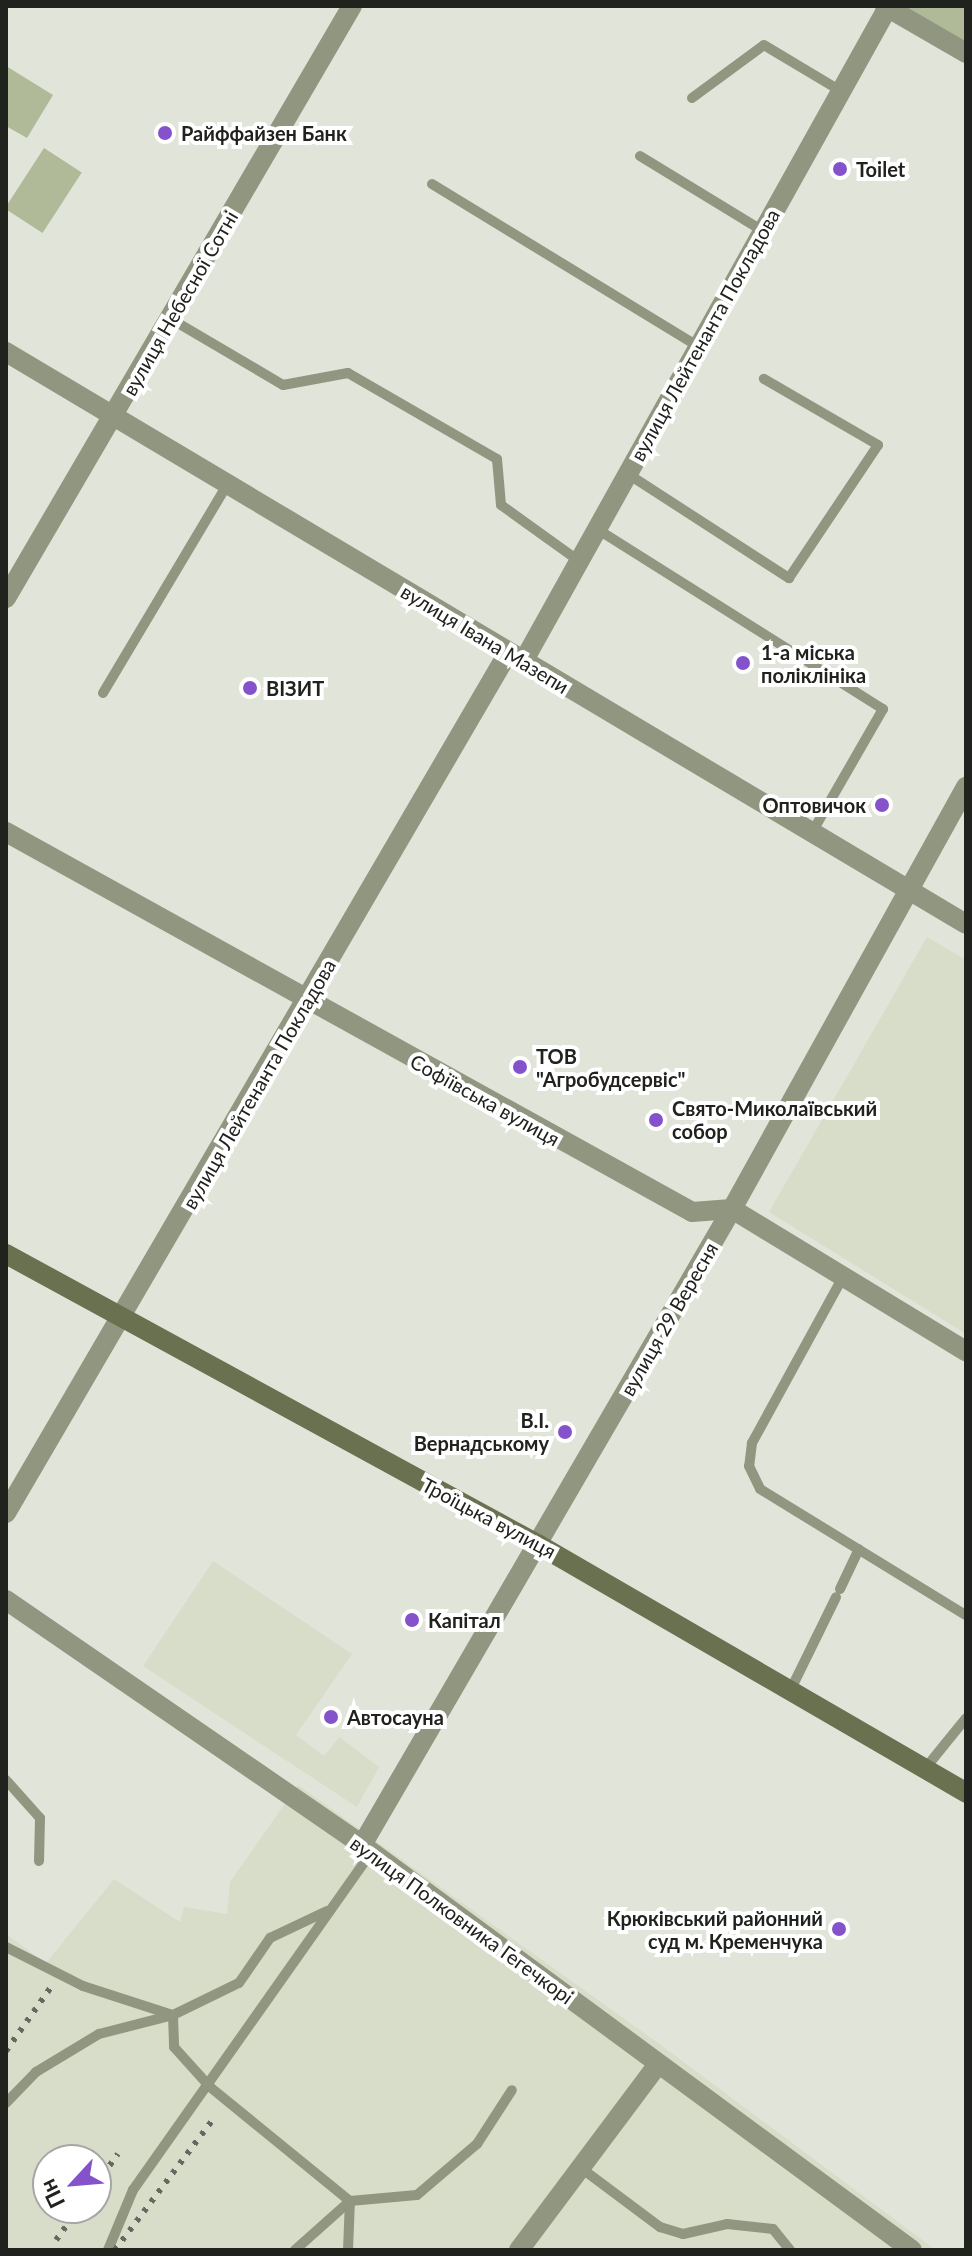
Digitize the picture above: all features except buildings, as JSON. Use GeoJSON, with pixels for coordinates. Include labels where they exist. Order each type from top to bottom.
{"type":"FeatureCollection","features":[{"type":"Feature","properties":{"kind":"main road","name":"Троїцька вулиця"},"geometry":{"type":"LineString","coordinates":[[6,1254],[124,1322],[539,1545],[792,1687],[928,1765],[966,1793]]}},
{"type":"Feature","properties":{"kind":"street","name":"вулиця Небесної Сотні"},"geometry":{"type":"LineString","coordinates":[[6,598],[352,6]]}},
{"type":"Feature","properties":{"kind":"street"},"geometry":{"type":"LineString","coordinates":[[886,7],[966,53]]}},
{"type":"Feature","properties":{"kind":"street","name":"вулиця Лейтенанта Покладова"},"geometry":{"type":"LineString","coordinates":[[6,1513],[124,1322],[305,1002],[579,561],[886,7]]}},
{"type":"Feature","properties":{"kind":"street","name":"вулиця Івана Мазепи"},"geometry":{"type":"LineString","coordinates":[[6,352],[966,924]]}},
{"type":"Feature","properties":{"kind":"street","name":"вулиця 29 Вересня"},"geometry":{"type":"LineString","coordinates":[[366,1849],[732,1209],[905,890],[966,786]]}},
{"type":"Feature","properties":{"kind":"street","name":"Софіївська вулиця"},"geometry":{"type":"LineString","coordinates":[[6,832],[305,1002],[692,1212],[732,1209]]}},
{"type":"Feature","properties":{"kind":"street"},"geometry":{"type":"LineString","coordinates":[[732,1209],[966,1351]]}},
{"type":"Feature","properties":{"kind":"street","name":"вулиця Полковника Гегечкорі"},"geometry":{"type":"LineString","coordinates":[[6,1600],[366,1849],[912,2250]]}},
{"type":"Feature","properties":{"kind":"street"},"geometry":{"type":"LineString","coordinates":[[519,2250],[658,2064]]}},
{"type":"Feature","properties":{"kind":"lane"},"geometry":{"type":"LineString","coordinates":[[692,98],[764,45],[841,91]]}},
{"type":"Feature","properties":{"kind":"lane"},"geometry":{"type":"LineString","coordinates":[[640,156],[763,231]]}},
{"type":"Feature","properties":{"kind":"lane"},"geometry":{"type":"LineString","coordinates":[[432,184],[699,347]]}},
{"type":"Feature","properties":{"kind":"lane"},"geometry":{"type":"LineString","coordinates":[[171,319],[283,385],[348,373],[497,459],[501,505],[579,561]]}},
{"type":"Feature","properties":{"kind":"lane"},"geometry":{"type":"LineString","coordinates":[[628,474],[789,578],[878,445],[764,379]]}},
{"type":"Feature","properties":{"kind":"lane"},"geometry":{"type":"LineString","coordinates":[[103,693],[227,485]]}},
{"type":"Feature","properties":{"kind":"lane"},"geometry":{"type":"LineString","coordinates":[[597,529],[883,709],[811,834]]}},
{"type":"Feature","properties":{"kind":"lane"},"geometry":{"type":"LineString","coordinates":[[844,1275],[752,1443],[749,1466],[760,1489],[966,1615]]}},
{"type":"Feature","properties":{"kind":"lane"},"geometry":{"type":"LineString","coordinates":[[792,1687],[859,1549]]}},
{"type":"Feature","properties":{"kind":"lane"},"geometry":{"type":"LineString","coordinates":[[928,1765],[966,1718]]}},
{"type":"Feature","properties":{"kind":"lane"},"geometry":{"type":"LineString","coordinates":[[6,1780],[40,1818],[39,1861]]}},
{"type":"Feature","properties":{"kind":"lane"},"geometry":{"type":"LineString","coordinates":[[108,2250],[133,2190],[210,2087],[329,1911],[366,1849]]}},
{"type":"Feature","properties":{"kind":"lane"},"geometry":{"type":"LineString","coordinates":[[6,2103],[36,2072],[99,2034],[173,2015],[239,1983],[270,1938],[329,1911]]}},
{"type":"Feature","properties":{"kind":"lane"},"geometry":{"type":"LineString","coordinates":[[6,1947],[83,1986],[173,2015]]}},
{"type":"Feature","properties":{"kind":"lane"},"geometry":{"type":"LineString","coordinates":[[173,2015],[174,2047],[210,2087],[350,2201]]}},
{"type":"Feature","properties":{"kind":"lane"},"geometry":{"type":"LineString","coordinates":[[295,2250],[350,2201],[417,2195],[477,2144],[512,2090]]}},
{"type":"Feature","properties":{"kind":"lane"},"geometry":{"type":"LineString","coordinates":[[581,2168],[660,2227],[683,2234],[727,2224],[773,2229],[790,2250]]}},
{"type":"Feature","properties":{"kind":"lane"},"geometry":{"type":"LineString","coordinates":[[348,2250],[350,2201]]}},
{"type":"Feature","properties":{"kind":"shaded area"},"geometry":{"type":"Polygon","coordinates":[[[927,937],[966,960],[966,1334],[769,1212],[927,937]]]}},
{"type":"Feature","properties":{"kind":"shaded area"},"geometry":{"type":"Polygon","coordinates":[[[213,1561],[352,1654],[296,1735],[324,1756],[339,1737],[379,1767],[357,1807],[143,1666],[213,1561]]]}},
{"type":"Feature","properties":{"kind":"shaded area"},"geometry":{"type":"Polygon","coordinates":[[[298,1785],[658,2043],[933,2248],[6,2250],[6,1934],[46,1963],[114,1879],[180,1922],[184,1907],[227,1914],[230,1882],[298,1785]]]}},
{"type":"Feature","properties":{"kind":"green space"},"geometry":{"type":"Polygon","coordinates":[[[883,6],[966,6],[966,54],[883,6]]]}},
{"type":"Feature","properties":{"kind":"green space"},"geometry":{"type":"Polygon","coordinates":[[[6,66],[53,95],[27,138],[6,126],[6,66]]]}},
{"type":"Feature","properties":{"kind":"green space"},"geometry":{"type":"Polygon","coordinates":[[[44,148],[82,173],[43,233],[6,207],[44,148]]]}},
{"type":"Feature","properties":{"kind":"railway"},"geometry":{"type":"LineString","coordinates":[[6,2051],[51,1987]]}},
{"type":"Feature","properties":{"kind":"railway"},"geometry":{"type":"LineString","coordinates":[[115,2250],[214,2118]]}},
{"type":"Feature","properties":{"kind":"railway"},"geometry":{"type":"LineString","coordinates":[[112,2162],[118,2154]]}},
{"type":"Feature","properties":{"kind":"railway"},"geometry":{"type":"LineString","coordinates":[[56,2240],[68,2224]]}},
{"type":"Feature","properties":{"kind":"place","name":"Райффайзен Банк"},"geometry":{"type":"Point","coordinates":[165,133]}},
{"type":"Feature","properties":{"kind":"place","name":"Toilet"},"geometry":{"type":"Point","coordinates":[840,169]}},
{"type":"Feature","properties":{"kind":"place","name":"1-а міська поліклініка"},"geometry":{"type":"Point","coordinates":[743,663]}},
{"type":"Feature","properties":{"kind":"place","name":"ВІЗИТ"},"geometry":{"type":"Point","coordinates":[250,688]}},
{"type":"Feature","properties":{"kind":"place","name":"Оптовичок"},"geometry":{"type":"Point","coordinates":[882,805]}},
{"type":"Feature","properties":{"kind":"place","name":"ТОВ \"Агробудсервіс\""},"geometry":{"type":"Point","coordinates":[520,1067]}},
{"type":"Feature","properties":{"kind":"place","name":"Свято-Миколаївський собор"},"geometry":{"type":"Point","coordinates":[656,1120]}},
{"type":"Feature","properties":{"kind":"place","name":"В.І. Вернадському"},"geometry":{"type":"Point","coordinates":[565,1432]}},
{"type":"Feature","properties":{"kind":"place","name":"Капітал"},"geometry":{"type":"Point","coordinates":[412,1620]}},
{"type":"Feature","properties":{"kind":"place","name":"Автосауна"},"geometry":{"type":"Point","coordinates":[331,1717]}},
{"type":"Feature","properties":{"kind":"place","name":"Крюківський районний суд м. Кременчука"},"geometry":{"type":"Point","coordinates":[839,1929]}}]}
